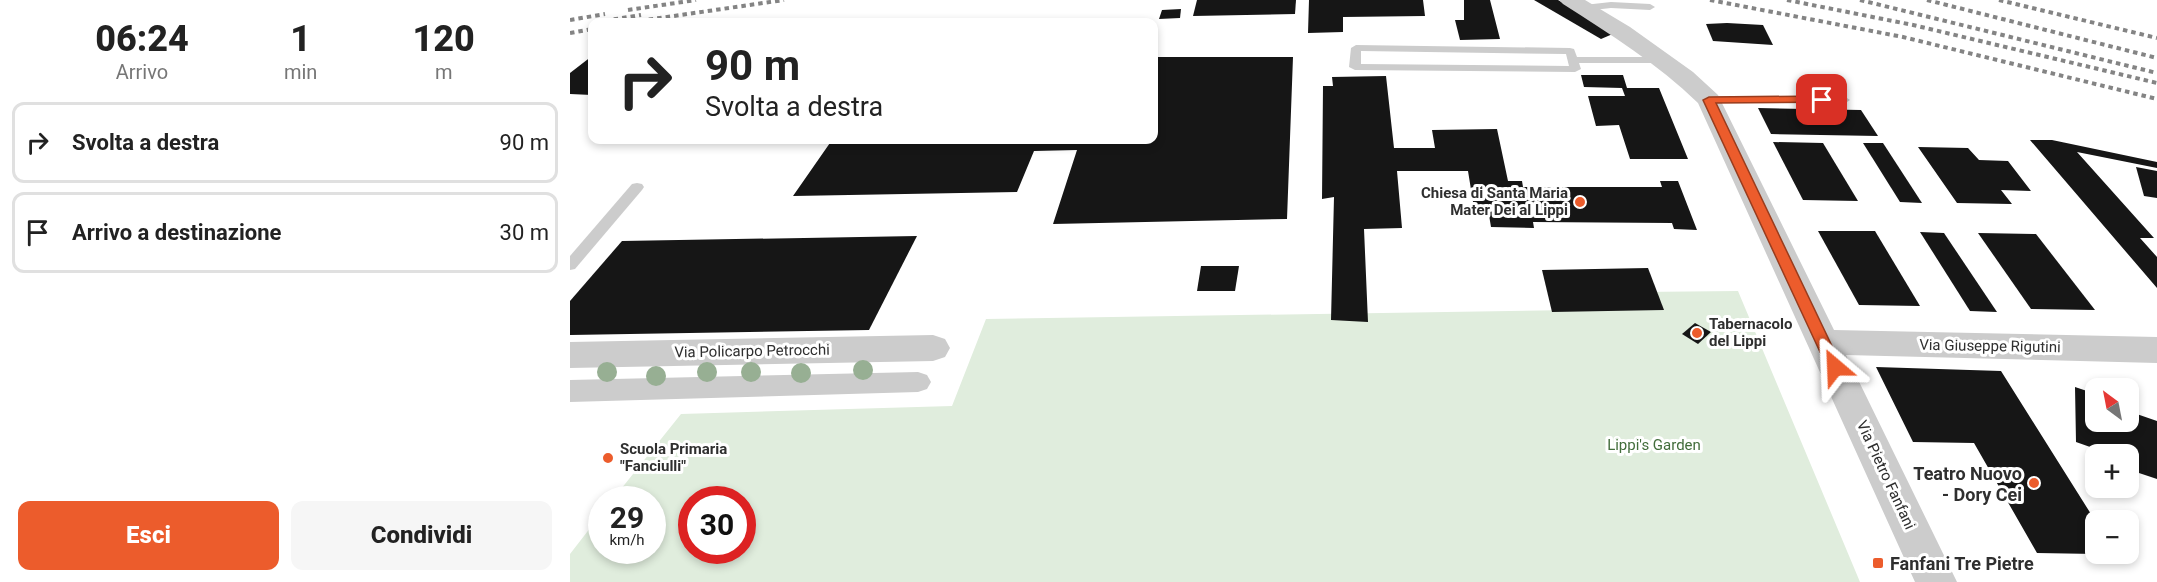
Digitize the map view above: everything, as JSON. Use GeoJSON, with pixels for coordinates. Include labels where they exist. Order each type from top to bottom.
{"type":"FeatureCollection","features":[{"type":"Feature","properties":{"kind":"street","name":"Via Pietro Fanfani"},"geometry":{"type":"LineString","coordinates":[[1577,4],[1696,85],[1709,100],[1936,582]]}},
{"type":"Feature","properties":{"kind":"street","name":"Via Giuseppe Rigutini"},"geometry":{"type":"LineString","coordinates":[[1822,342],[2157,350]]}},
{"type":"Feature","properties":{"kind":"street","name":"Via Policarpo Petrocchi"},"geometry":{"type":"LineString","coordinates":[[570,355],[933,348]]}},
{"type":"Feature","properties":{"kind":"street"},"geometry":{"type":"LineString","coordinates":[[570,391],[918,382]]}},
{"type":"Feature","properties":{"kind":"lane"},"geometry":{"type":"LineString","coordinates":[[1577,4],[1650,7]]}},
{"type":"Feature","properties":{"kind":"lane"},"geometry":{"type":"LineString","coordinates":[[1356,48],[1570,51],[1573,60],[1575,69],[1355,66],[1356,48]]}},
{"type":"Feature","properties":{"kind":"lane"},"geometry":{"type":"LineString","coordinates":[[1573,60],[1661,60]]}},
{"type":"Feature","properties":{"kind":"lane"},"geometry":{"type":"LineString","coordinates":[[1709,100],[1845,100]]}},
{"type":"Feature","properties":{"kind":"lane"},"geometry":{"type":"LineString","coordinates":[[570,265],[637,187]]}},
{"type":"Feature","properties":{"kind":"green space","name":"Lippi's Garden"},"geometry":{"type":"Polygon","coordinates":[[[1738,291],[1860,582],[570,582],[570,554],[588,531],[588,564],[666,564],[666,486],[623,486],[681,414],[952,406],[986,319],[1638,309],[1639,292],[1738,291]]]}},
{"type":"Feature","properties":{"kind":"building"},"geometry":{"type":"Polygon","coordinates":[[[1197,0],[1296,0],[1295,14],[1193,16],[1197,0]]]}},
{"type":"Feature","properties":{"kind":"building"},"geometry":{"type":"Polygon","coordinates":[[[1309,0],[1423,0],[1425,16],[1343,17],[1343,32],[1308,33],[1309,0]]]}},
{"type":"Feature","properties":{"kind":"building"},"geometry":{"type":"Polygon","coordinates":[[[1464,0],[1490,0],[1500,39],[1460,40],[1455,20],[1464,20],[1464,0]]]}},
{"type":"Feature","properties":{"kind":"building"},"geometry":{"type":"Polygon","coordinates":[[[1534,0],[1558,0],[1615,33],[1601,39],[1534,0]]]}},
{"type":"Feature","properties":{"kind":"building"},"geometry":{"type":"Polygon","coordinates":[[[1181,9],[1180,18],[1159,19],[1162,10],[1181,9]]]}},
{"type":"Feature","properties":{"kind":"building"},"geometry":{"type":"Polygon","coordinates":[[[1706,24],[1763,25],[1773,45],[1713,41],[1706,24]]]}},
{"type":"Feature","properties":{"kind":"building"},"geometry":{"type":"Polygon","coordinates":[[[1158,57],[1293,57],[1287,219],[1053,224],[1077,150],[1034,151],[1017,192],[793,196],[829,144],[1158,144],[1158,57]]]}},
{"type":"Feature","properties":{"kind":"building"},"geometry":{"type":"Polygon","coordinates":[[[588,59],[588,95],[570,94],[570,73],[588,59]]]}},
{"type":"Feature","properties":{"kind":"building"},"geometry":{"type":"Polygon","coordinates":[[[1581,75],[1623,75],[1627,88],[1659,88],[1688,159],[1630,159],[1619,125],[1596,126],[1588,96],[1625,96],[1622,88],[1584,87],[1581,75]]]}},
{"type":"Feature","properties":{"kind":"building"},"geometry":{"type":"Polygon","coordinates":[[[1386,76],[1394,148],[1435,148],[1432,130],[1497,129],[1508,181],[1522,181],[1523,187],[1662,187],[1660,181],[1678,181],[1697,230],[1674,229],[1672,223],[1533,222],[1534,228],[1491,227],[1488,209],[1474,208],[1468,171],[1397,171],[1402,228],[1364,229],[1368,322],[1331,320],[1334,197],[1322,199],[1323,86],[1333,86],[1332,77],[1386,76]]]}},
{"type":"Feature","properties":{"kind":"building"},"geometry":{"type":"Polygon","coordinates":[[[1758,108],[1861,110],[1878,136],[1771,134],[1758,108]]]}},
{"type":"Feature","properties":{"kind":"building"},"geometry":{"type":"Polygon","coordinates":[[[2030,140],[2052,140],[2157,162],[2157,168],[2077,152],[2154,238],[2140,238],[2157,257],[2157,288],[2030,140]]]}},
{"type":"Feature","properties":{"kind":"building"},"geometry":{"type":"Polygon","coordinates":[[[1773,142],[1823,143],[1858,201],[1803,200],[1773,142]]]}},
{"type":"Feature","properties":{"kind":"building"},"geometry":{"type":"Polygon","coordinates":[[[1863,143],[1883,143],[1922,203],[1900,202],[1863,143]]]}},
{"type":"Feature","properties":{"kind":"building"},"geometry":{"type":"Polygon","coordinates":[[[1918,147],[1968,148],[1979,160],[2008,161],[2031,191],[2001,190],[2012,204],[1957,203],[1918,147]]]}},
{"type":"Feature","properties":{"kind":"building"},"geometry":{"type":"Polygon","coordinates":[[[2136,167],[2157,171],[2157,198],[2144,196],[2136,167]]]}},
{"type":"Feature","properties":{"kind":"building"},"geometry":{"type":"Polygon","coordinates":[[[1818,231],[1875,231],[1920,306],[1859,305],[1818,231]]]}},
{"type":"Feature","properties":{"kind":"building"},"geometry":{"type":"Polygon","coordinates":[[[1920,232],[1944,233],[1997,312],[1970,311],[1920,232]]]}},
{"type":"Feature","properties":{"kind":"building"},"geometry":{"type":"Polygon","coordinates":[[[1978,233],[2036,234],[2095,310],[2031,309],[1978,233]]]}},
{"type":"Feature","properties":{"kind":"building"},"geometry":{"type":"Polygon","coordinates":[[[917,236],[869,330],[570,335],[570,301],[622,241],[917,236]]]}},
{"type":"Feature","properties":{"kind":"building"},"geometry":{"type":"Polygon","coordinates":[[[1201,266],[1239,266],[1235,291],[1197,291],[1201,266]]]}},
{"type":"Feature","properties":{"kind":"building"},"geometry":{"type":"Polygon","coordinates":[[[1648,268],[1664,310],[1552,312],[1542,270],[1648,268]]]}},
{"type":"Feature","properties":{"kind":"building","name":"Tabernacolo del Lippi"},"geometry":{"type":"Polygon","coordinates":[[[1695,323],[1711,332],[1698,344],[1682,334],[1695,323]]]}},
{"type":"Feature","properties":{"kind":"building","name":"Teatro Nuovo - Dory Cei"},"geometry":{"type":"Polygon","coordinates":[[[1876,367],[2001,371],[2088,510],[2085,510],[2085,554],[2037,553],[1974,443],[1913,442],[1876,367]]]}},
{"type":"Feature","properties":{"kind":"building"},"geometry":{"type":"Polygon","coordinates":[[[2075,387],[2085,390],[2085,432],[2139,432],[2139,415],[2157,421],[2157,479],[2139,473],[2139,444],[2085,445],[2076,442],[2075,387]]]}},
{"type":"Feature","properties":{"kind":"railway"},"geometry":{"type":"LineString","coordinates":[[628,10],[696,0]]}},
{"type":"Feature","properties":{"kind":"railway"},"geometry":{"type":"LineString","coordinates":[[660,18],[784,0]]}},
{"type":"Feature","properties":{"kind":"railway"},"geometry":{"type":"LineString","coordinates":[[1710,0],[1903,37],[2157,99]]}},
{"type":"Feature","properties":{"kind":"railway"},"geometry":{"type":"LineString","coordinates":[[1787,0],[1913,25],[2157,83]]}},
{"type":"Feature","properties":{"kind":"railway"},"geometry":{"type":"LineString","coordinates":[[1860,0],[2157,73]]}},
{"type":"Feature","properties":{"kind":"railway"},"geometry":{"type":"LineString","coordinates":[[1927,0],[2157,58]]}},
{"type":"Feature","properties":{"kind":"railway"},"geometry":{"type":"LineString","coordinates":[[1999,0],[2157,38]]}},
{"type":"Feature","properties":{"kind":"railway"},"geometry":{"type":"LineString","coordinates":[[570,20],[605,14]]}},
{"type":"Feature","properties":{"kind":"railway"},"geometry":{"type":"LineString","coordinates":[[622,18],[641,15]]}},
{"type":"Feature","properties":{"kind":"railway"},"geometry":{"type":"LineString","coordinates":[[570,33],[588,30]]}},
{"type":"Feature","properties":{"kind":"place","name":"Chiesa di Santa Maria Mater Dei al Lippi"},"geometry":{"type":"Point","coordinates":[1580,202]}},
{"type":"Feature","properties":{"kind":"place","name":"Tabernacolo del Lippi"},"geometry":{"type":"Point","coordinates":[1697,333]}},
{"type":"Feature","properties":{"kind":"place","name":"Scuola Primaria \"Fanciulli\""},"geometry":{"type":"Point","coordinates":[608,458]}},
{"type":"Feature","properties":{"kind":"place","name":"Teatro Nuovo - Dory Cei"},"geometry":{"type":"Point","coordinates":[2034,483]}},
{"type":"Feature","properties":{"kind":"place","name":"Fanfani Tre Pietre"},"geometry":{"type":"Point","coordinates":[1878,563]}},
{"type":"Feature","properties":{"kind":"route"},"geometry":{"type":"LineString","coordinates":[[1822,100],[1709,100],[1835,367]]}}]}
